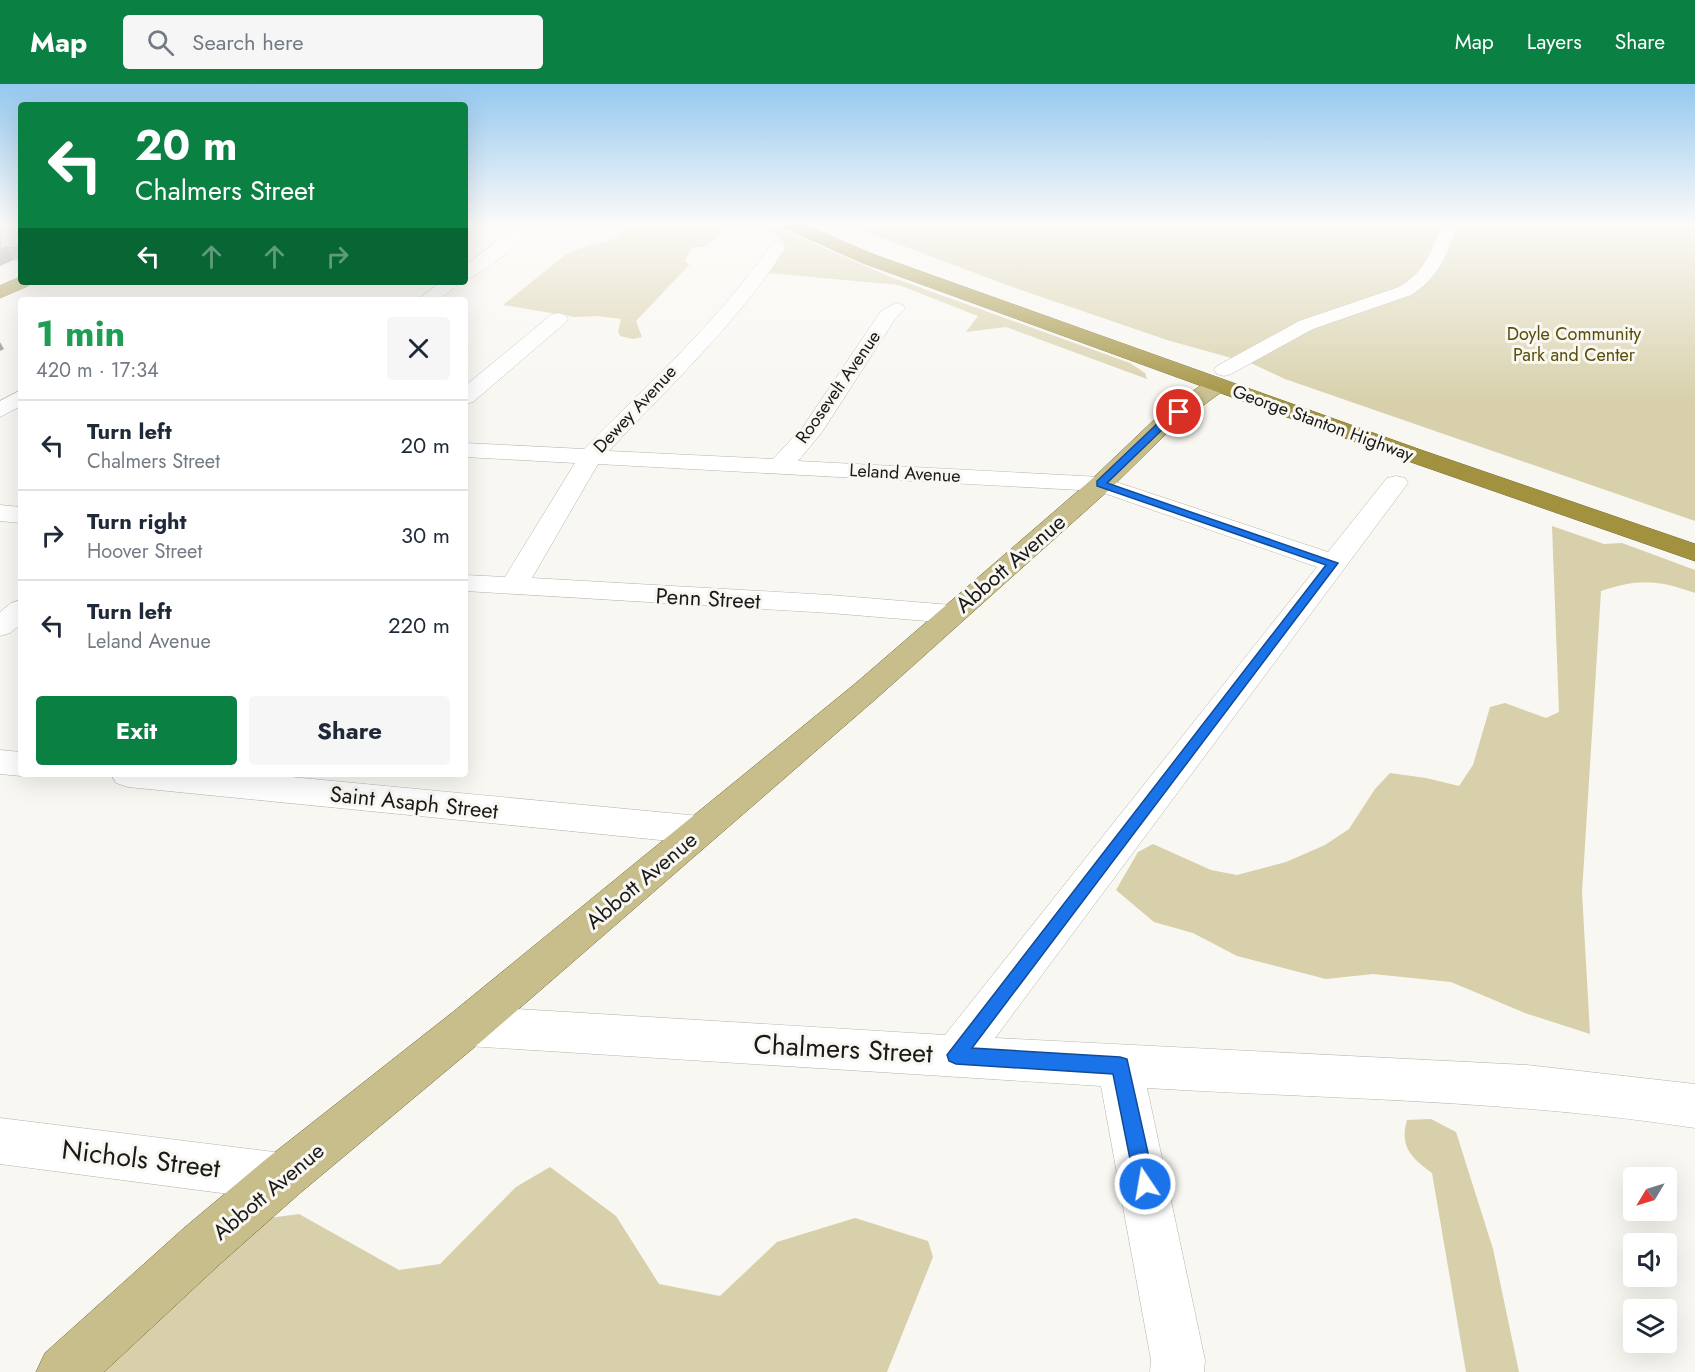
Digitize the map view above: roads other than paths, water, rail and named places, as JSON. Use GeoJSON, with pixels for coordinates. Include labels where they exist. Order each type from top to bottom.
{"type":"FeatureCollection","features":[{"type":"Feature","properties":{"kind":"highway","name":"George Stanton Highway"},"geometry":{"type":"LineString","coordinates":[[941,283],[1695,535]]}},
{"type":"Feature","properties":{"kind":"highway","name":"George Stanton Highway"},"geometry":{"type":"LineString","coordinates":[[970,283],[1695,553]]}},
{"type":"Feature","properties":{"kind":"highway"},"geometry":{"type":"LineString","coordinates":[[0,293],[18,284]]}},
{"type":"Feature","properties":{"kind":"main road","name":"Abbott Avenue"},"geometry":{"type":"LineString","coordinates":[[64,1372],[202,1246],[282,1177],[468,1026],[858,697],[1101,484],[1163,424],[1220,377]]}},
{"type":"Feature","properties":{"kind":"street","name":"Dewey Avenue"},"geometry":{"type":"LineString","coordinates":[[513,586],[591,456],[753,283]]}},
{"type":"Feature","properties":{"kind":"street","name":"Abbott Avenue"},"geometry":{"type":"LineString","coordinates":[[1220,377],[1306,326],[1405,291],[1420,283]]}},
{"type":"Feature","properties":{"kind":"street"},"geometry":{"type":"LineString","coordinates":[[430,297],[448,285]]}},
{"type":"Feature","properties":{"kind":"street","name":"Roosevelt Avenue"},"geometry":{"type":"LineString","coordinates":[[780,466],[808,436],[888,315],[896,309]]}},
{"type":"Feature","properties":{"kind":"street"},"geometry":{"type":"LineString","coordinates":[[468,394],[558,319]]}},
{"type":"Feature","properties":{"kind":"street"},"geometry":{"type":"LineString","coordinates":[[0,410],[18,399]]}},
{"type":"Feature","properties":{"kind":"street","name":"Leland Avenue"},"geometry":{"type":"LineString","coordinates":[[468,450],[1101,484],[1333,563]]}},
{"type":"Feature","properties":{"kind":"street"},"geometry":{"type":"LineString","coordinates":[[956,1055],[1396,483]]}},
{"type":"Feature","properties":{"kind":"street"},"geometry":{"type":"LineString","coordinates":[[0,513],[18,515]]}},
{"type":"Feature","properties":{"kind":"street","name":"Penn Street"},"geometry":{"type":"LineString","coordinates":[[468,584],[830,604],[951,614]]}},
{"type":"Feature","properties":{"kind":"street"},"geometry":{"type":"LineString","coordinates":[[0,627],[18,612]]}},
{"type":"Feature","properties":{"kind":"street"},"geometry":{"type":"LineString","coordinates":[[0,762],[18,764]]}},
{"type":"Feature","properties":{"kind":"street","name":"Saint Asaph Street"},"geometry":{"type":"LineString","coordinates":[[159,777],[700,830]]}},
{"type":"Feature","properties":{"kind":"street","name":"Chalmers Street"},"geometry":{"type":"LineString","coordinates":[[468,1026],[1120,1066],[1440,1082],[1577,1092],[1695,1106]]}},
{"type":"Feature","properties":{"kind":"street"},"geometry":{"type":"LineString","coordinates":[[1120,1066],[1176,1348],[1177,1372]]}},
{"type":"Feature","properties":{"kind":"street","name":"Nichols Street"},"geometry":{"type":"LineString","coordinates":[[0,1141],[282,1177]]}},
{"type":"Feature","properties":{"kind":"park label","name":"Doyle Community Park and Center"},"geometry":{"type":"Point","coordinates":[1574,344]}}]}
